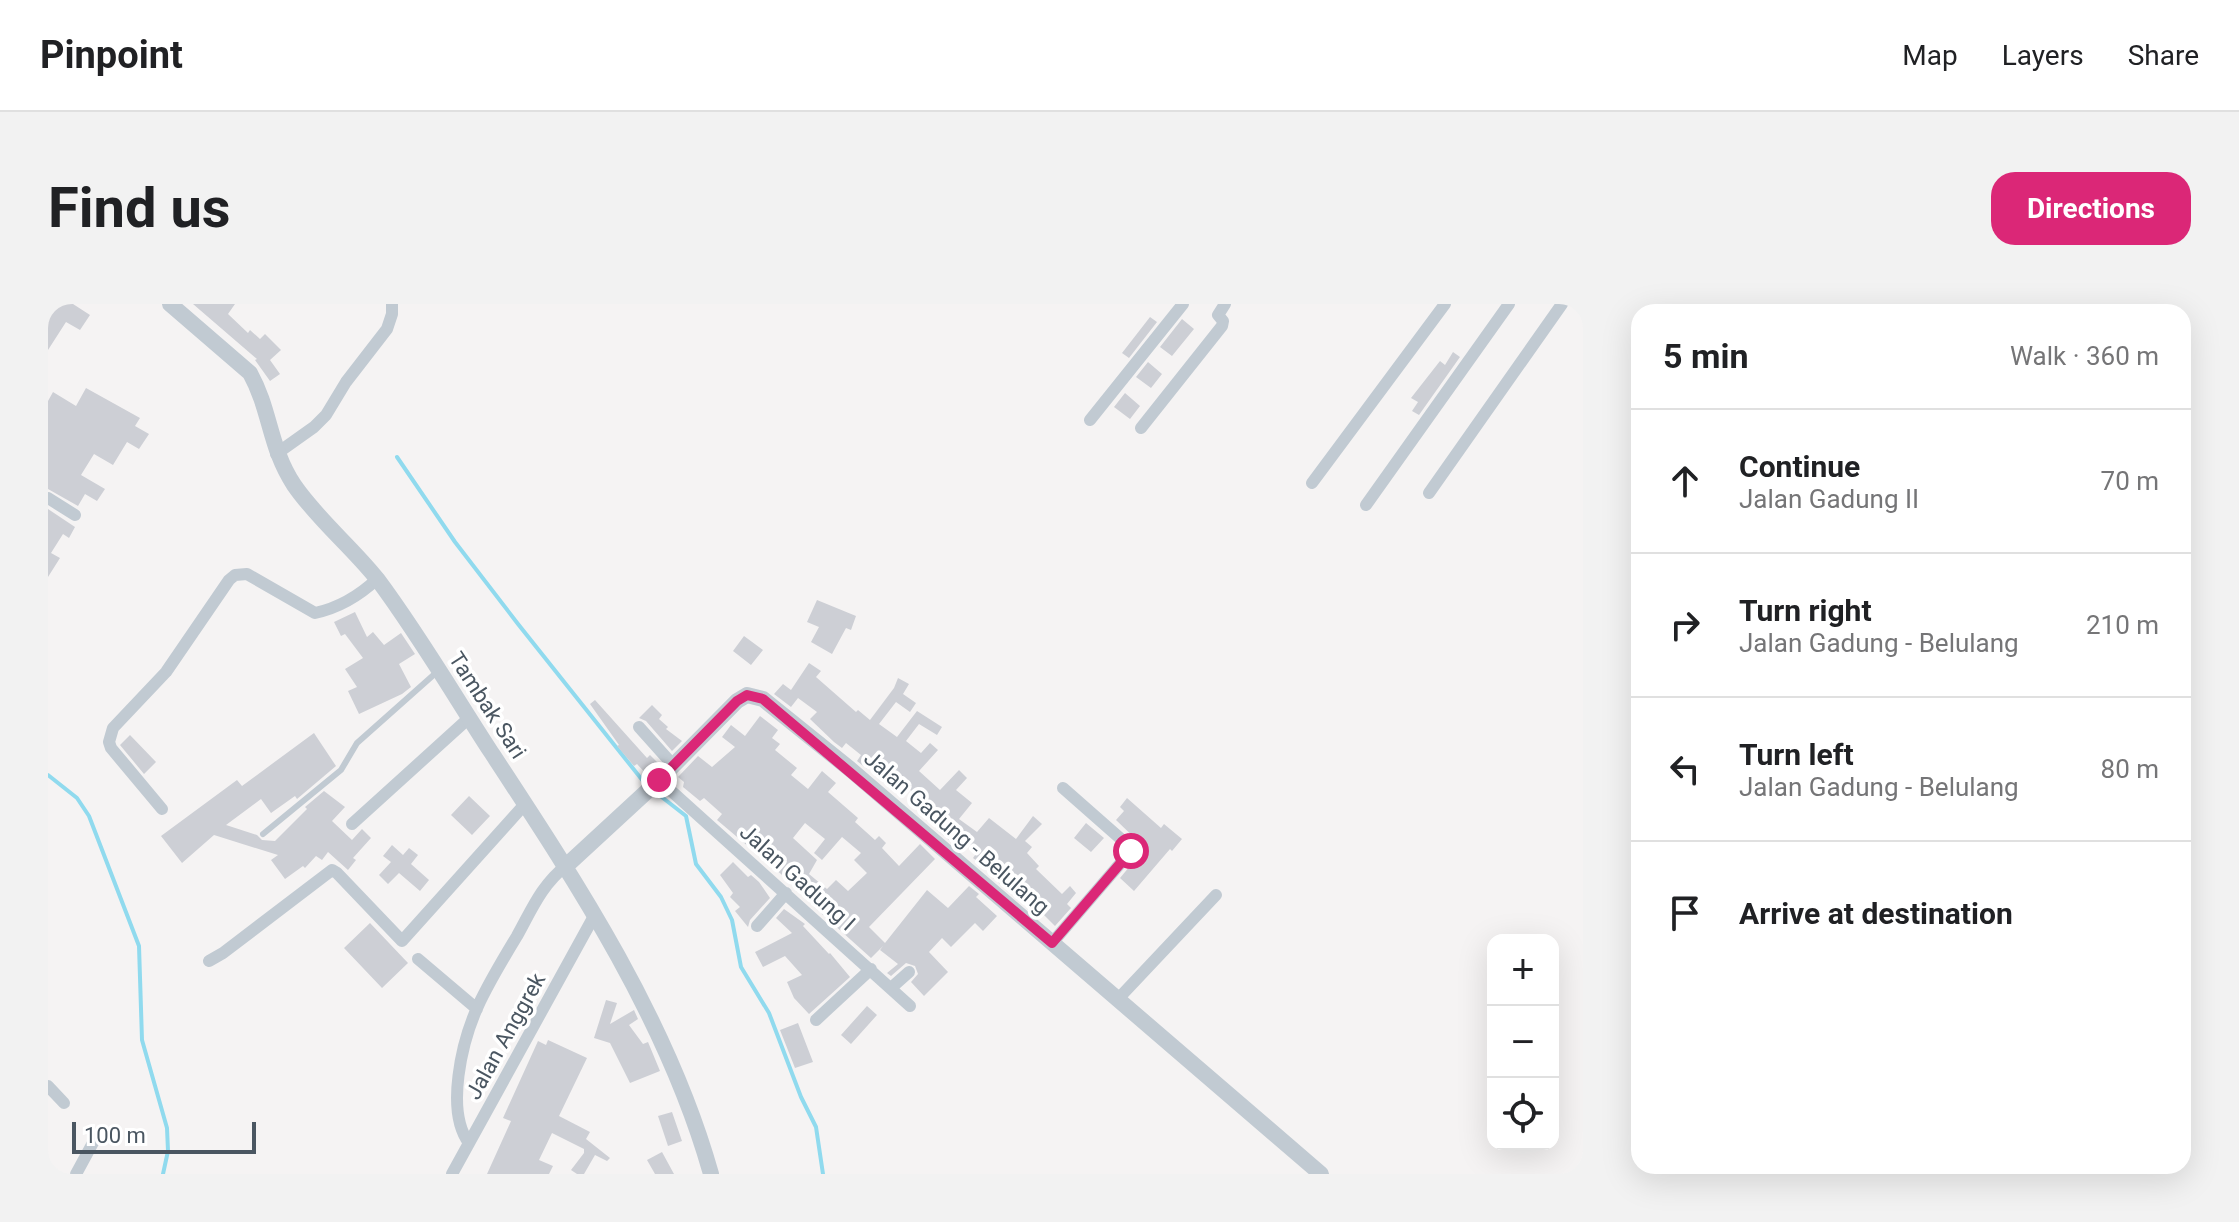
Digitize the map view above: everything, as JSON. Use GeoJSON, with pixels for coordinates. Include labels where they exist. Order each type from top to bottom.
{"type":"FeatureCollection","features":[{"type":"Feature","properties":{"kind":"street","name":"Tambak Sari"},"geometry":{"type":"LineString","coordinates":[[170,304],[250,373],[258,387],[276,454],[309,504],[377,579],[566,866],[661,1041],[711,1174]]}},
{"type":"Feature","properties":{"kind":"street"},"geometry":{"type":"LineString","coordinates":[[276,454],[326,415],[346,382],[387,329],[392,304]]}},
{"type":"Feature","properties":{"kind":"street"},"geometry":{"type":"LineString","coordinates":[[1090,420],[1183,304]]}},
{"type":"Feature","properties":{"kind":"street"},"geometry":{"type":"LineString","coordinates":[[1141,428],[1222,326],[1218,315],[1225,304]]}},
{"type":"Feature","properties":{"kind":"street"},"geometry":{"type":"LineString","coordinates":[[1312,483],[1445,304]]}},
{"type":"Feature","properties":{"kind":"street"},"geometry":{"type":"LineString","coordinates":[[1366,505],[1509,304]]}},
{"type":"Feature","properties":{"kind":"street"},"geometry":{"type":"LineString","coordinates":[[1429,493],[1562,304]]}},
{"type":"Feature","properties":{"kind":"street"},"geometry":{"type":"LineString","coordinates":[[48,498],[75,515]]}},
{"type":"Feature","properties":{"kind":"street"},"geometry":{"type":"LineString","coordinates":[[162,809],[111,748],[110,736],[113,728],[166,672],[229,580],[235,575],[247,574],[315,613],[342,603],[377,579]]}},
{"type":"Feature","properties":{"kind":"street","name":"Jalan Gadung - Belulang"},"geometry":{"type":"LineString","coordinates":[[566,866],[653,786],[737,701],[747,695],[763,699],[1321,1174]]}},
{"type":"Feature","properties":{"kind":"street"},"geometry":{"type":"LineString","coordinates":[[352,824],[469,718]]}},
{"type":"Feature","properties":{"kind":"street"},"geometry":{"type":"LineString","coordinates":[[639,727],[673,765]]}},
{"type":"Feature","properties":{"kind":"street","name":"Jalan Gadung I"},"geometry":{"type":"LineString","coordinates":[[653,786],[786,893],[910,1006]]}},
{"type":"Feature","properties":{"kind":"street"},"geometry":{"type":"LineString","coordinates":[[1052,943],[1131,851],[1063,788]]}},
{"type":"Feature","properties":{"kind":"street"},"geometry":{"type":"LineString","coordinates":[[209,961],[332,870],[402,941],[525,804]]}},
{"type":"Feature","properties":{"kind":"street"},"geometry":{"type":"LineString","coordinates":[[469,1143],[461,1133],[457,1091],[464,1049],[477,1009],[546,884],[566,866]]}},
{"type":"Feature","properties":{"kind":"street"},"geometry":{"type":"LineString","coordinates":[[757,926],[786,893]]}},
{"type":"Feature","properties":{"kind":"street"},"geometry":{"type":"LineString","coordinates":[[1118,999],[1216,895]]}},
{"type":"Feature","properties":{"kind":"street","name":"Jalan Anggrek"},"geometry":{"type":"LineString","coordinates":[[452,1174],[593,918]]}},
{"type":"Feature","properties":{"kind":"street"},"geometry":{"type":"LineString","coordinates":[[418,959],[477,1009]]}},
{"type":"Feature","properties":{"kind":"street"},"geometry":{"type":"LineString","coordinates":[[816,1020],[871,969]]}},
{"type":"Feature","properties":{"kind":"street"},"geometry":{"type":"LineString","coordinates":[[891,988],[909,972]]}},
{"type":"Feature","properties":{"kind":"street"},"geometry":{"type":"LineString","coordinates":[[48,1086],[64,1103]]}},
{"type":"Feature","properties":{"kind":"street"},"geometry":{"type":"LineString","coordinates":[[76,1174],[95,1139]]}},
{"type":"Feature","properties":{"kind":"lane"},"geometry":{"type":"LineString","coordinates":[[263,834],[341,770],[357,743],[439,670]]}},
{"type":"Feature","properties":{"kind":"building"},"geometry":{"type":"Polygon","coordinates":[[[48,304],[73,304],[90,315],[80,330],[66,322],[48,350],[48,304]]]}},
{"type":"Feature","properties":{"kind":"building"},"geometry":{"type":"Polygon","coordinates":[[[193,304],[235,304],[228,314],[248,333],[250,330],[260,339],[265,334],[281,350],[270,360],[280,374],[270,381],[257,359],[193,304]]]}},
{"type":"Feature","properties":{"kind":"building"},"geometry":{"type":"Polygon","coordinates":[[[1150,317],[1157,322],[1129,358],[1122,353],[1150,317]]]}},
{"type":"Feature","properties":{"kind":"building"},"geometry":{"type":"Polygon","coordinates":[[[1182,319],[1194,329],[1172,356],[1160,347],[1182,319]]]}},
{"type":"Feature","properties":{"kind":"building"},"geometry":{"type":"Polygon","coordinates":[[[1453,352],[1460,357],[1419,415],[1412,411],[1418,402],[1411,398],[1440,361],[1445,365],[1453,352]]]}},
{"type":"Feature","properties":{"kind":"building"},"geometry":{"type":"Polygon","coordinates":[[[1148,362],[1162,374],[1151,388],[1136,377],[1148,362]]]}},
{"type":"Feature","properties":{"kind":"building"},"geometry":{"type":"Polygon","coordinates":[[[86,388],[140,418],[135,426],[149,434],[139,449],[127,442],[113,465],[94,454],[81,475],[105,489],[97,501],[85,494],[78,506],[48,489],[48,401],[53,392],[76,406],[86,388]]]}},
{"type":"Feature","properties":{"kind":"building"},"geometry":{"type":"Polygon","coordinates":[[[1125,393],[1140,406],[1130,419],[1114,407],[1125,393]]]}},
{"type":"Feature","properties":{"kind":"building"},"geometry":{"type":"Polygon","coordinates":[[[48,509],[75,527],[69,538],[63,534],[51,553],[60,558],[48,577],[48,509]]]}},
{"type":"Feature","properties":{"kind":"building"},"geometry":{"type":"Polygon","coordinates":[[[817,600],[856,616],[851,630],[846,628],[832,654],[811,642],[819,627],[807,622],[817,600]]]}},
{"type":"Feature","properties":{"kind":"building"},"geometry":{"type":"Polygon","coordinates":[[[355,612],[367,637],[373,632],[384,645],[401,633],[415,654],[399,664],[411,687],[359,714],[348,691],[357,687],[345,669],[363,658],[345,634],[341,636],[334,622],[355,612]]]}},
{"type":"Feature","properties":{"kind":"building"},"geometry":{"type":"Polygon","coordinates":[[[744,636],[763,650],[751,665],[733,651],[744,636]]]}},
{"type":"Feature","properties":{"kind":"building"},"geometry":{"type":"Polygon","coordinates":[[[809,663],[821,671],[816,677],[856,712],[858,710],[870,720],[898,678],[909,684],[903,694],[916,703],[910,712],[896,702],[879,724],[897,737],[917,711],[942,727],[937,735],[919,724],[906,741],[921,753],[930,743],[938,750],[919,771],[940,790],[959,770],[967,778],[956,790],[972,803],[959,819],[977,832],[989,818],[1016,839],[1033,816],[1042,824],[1025,841],[1032,847],[1027,853],[1039,866],[1036,869],[1062,894],[1070,886],[1076,893],[1067,904],[1071,908],[1055,926],[1043,914],[1040,917],[1026,906],[1032,900],[1006,876],[1000,884],[989,874],[991,872],[973,858],[978,851],[956,833],[950,841],[937,830],[941,826],[924,811],[929,806],[901,782],[896,789],[870,765],[867,769],[857,761],[861,755],[846,743],[842,748],[834,742],[810,719],[817,712],[798,698],[791,707],[774,694],[783,684],[791,690],[809,663]]]}},
{"type":"Feature","properties":{"kind":"building"},"geometry":{"type":"Polygon","coordinates":[[[595,700],[647,758],[650,755],[659,764],[648,776],[637,764],[634,766],[617,746],[590,704],[595,700]]]}},
{"type":"Feature","properties":{"kind":"building"},"geometry":{"type":"Polygon","coordinates":[[[652,705],[662,715],[659,719],[668,727],[666,729],[682,741],[672,751],[646,721],[639,718],[652,705]]]}},
{"type":"Feature","properties":{"kind":"building"},"geometry":{"type":"Polygon","coordinates":[[[760,716],[778,730],[772,738],[780,744],[775,750],[797,768],[791,775],[808,789],[822,771],[836,783],[828,792],[858,818],[855,822],[875,840],[879,836],[886,843],[882,848],[899,866],[920,844],[935,859],[869,927],[885,943],[927,890],[948,908],[969,886],[997,916],[983,931],[975,923],[951,947],[942,938],[929,952],[948,972],[924,996],[911,982],[918,974],[915,966],[906,963],[891,976],[887,973],[898,964],[880,950],[883,946],[871,958],[812,905],[814,902],[717,820],[722,814],[704,798],[700,801],[683,787],[684,782],[678,777],[698,756],[712,767],[735,747],[722,737],[731,725],[745,736],[760,716]],[[805,823],[793,838],[817,860],[809,874],[827,889],[836,880],[848,891],[867,873],[854,860],[861,853],[842,837],[822,860],[814,853],[825,839],[805,823]]]}},
{"type":"Feature","properties":{"kind":"building"},"geometry":{"type":"Polygon","coordinates":[[[314,733],[336,766],[297,799],[295,796],[271,813],[261,799],[226,825],[257,835],[262,840],[275,841],[324,791],[345,807],[332,821],[352,840],[362,829],[371,838],[353,858],[356,860],[348,870],[328,852],[322,860],[316,856],[305,868],[303,866],[285,879],[271,860],[278,855],[214,835],[182,863],[161,836],[237,780],[242,786],[314,733]]]}},
{"type":"Feature","properties":{"kind":"building"},"geometry":{"type":"Polygon","coordinates":[[[130,735],[156,762],[144,774],[120,745],[130,735]]]}},
{"type":"Feature","properties":{"kind":"building"},"geometry":{"type":"Polygon","coordinates":[[[469,796],[490,816],[472,835],[451,815],[469,796]]]}},
{"type":"Feature","properties":{"kind":"building"},"geometry":{"type":"Polygon","coordinates":[[[1127,798],[1161,828],[1164,824],[1182,839],[1134,891],[1120,878],[1145,848],[1116,820],[1124,811],[1120,807],[1127,798]]]}},
{"type":"Feature","properties":{"kind":"building"},"geometry":{"type":"Polygon","coordinates":[[[1086,823],[1104,838],[1091,852],[1074,838],[1086,823]]]}},
{"type":"Feature","properties":{"kind":"building"},"geometry":{"type":"Polygon","coordinates":[[[392,845],[403,855],[409,848],[418,855],[411,864],[429,880],[420,891],[399,873],[388,884],[379,875],[391,862],[383,856],[392,845]]]}},
{"type":"Feature","properties":{"kind":"building"},"geometry":{"type":"Polygon","coordinates":[[[733,862],[748,877],[751,875],[759,882],[770,898],[750,920],[748,927],[735,911],[740,907],[730,897],[733,893],[720,875],[733,862]]]}},
{"type":"Feature","properties":{"kind":"building"},"geometry":{"type":"Polygon","coordinates":[[[784,909],[805,924],[803,926],[850,977],[809,1014],[794,998],[787,982],[802,975],[785,956],[763,967],[755,952],[792,933],[776,918],[784,909]]]}},
{"type":"Feature","properties":{"kind":"building"},"geometry":{"type":"Polygon","coordinates":[[[370,923],[408,963],[382,988],[344,948],[370,923]]]}},
{"type":"Feature","properties":{"kind":"building"},"geometry":{"type":"Polygon","coordinates":[[[606,1000],[617,1003],[610,1024],[634,1010],[638,1019],[629,1025],[643,1044],[648,1042],[660,1071],[630,1083],[610,1043],[594,1038],[606,1000]]]}},
{"type":"Feature","properties":{"kind":"building"},"geometry":{"type":"Polygon","coordinates":[[[867,1006],[877,1015],[851,1044],[841,1035],[867,1006]]]}},
{"type":"Feature","properties":{"kind":"building"},"geometry":{"type":"Polygon","coordinates":[[[798,1023],[813,1062],[795,1068],[780,1030],[798,1023]]]}},
{"type":"Feature","properties":{"kind":"building"},"geometry":{"type":"Polygon","coordinates":[[[548,1040],[587,1058],[559,1116],[590,1132],[586,1139],[610,1158],[607,1161],[595,1155],[584,1174],[577,1174],[571,1170],[584,1149],[552,1133],[539,1160],[553,1166],[549,1174],[487,1174],[511,1121],[503,1118],[538,1041],[546,1045],[548,1040]]]}},
{"type":"Feature","properties":{"kind":"building"},"geometry":{"type":"Polygon","coordinates":[[[672,1112],[682,1141],[668,1146],[658,1116],[672,1112]]]}},
{"type":"Feature","properties":{"kind":"building"},"geometry":{"type":"Polygon","coordinates":[[[662,1152],[674,1174],[655,1174],[647,1160],[662,1152]]]}},
{"type":"Feature","properties":{"kind":"waterway"},"geometry":{"type":"LineString","coordinates":[[397,457],[455,542],[647,786]]}},
{"type":"Feature","properties":{"kind":"waterway"},"geometry":{"type":"LineString","coordinates":[[48,775],[77,798],[89,816],[139,946],[142,1040],[167,1128],[168,1151],[163,1174]]}},
{"type":"Feature","properties":{"kind":"waterway"},"geometry":{"type":"LineString","coordinates":[[654,791],[686,816],[696,864],[721,897],[732,920],[741,967],[769,1013],[801,1097],[816,1127],[823,1174]]}},
{"type":"Feature","properties":{"kind":"route"},"geometry":{"type":"LineString","coordinates":[[659,780],[737,701],[747,695],[756,696],[770,703],[850,769],[1052,943],[1131,851]]}}]}
